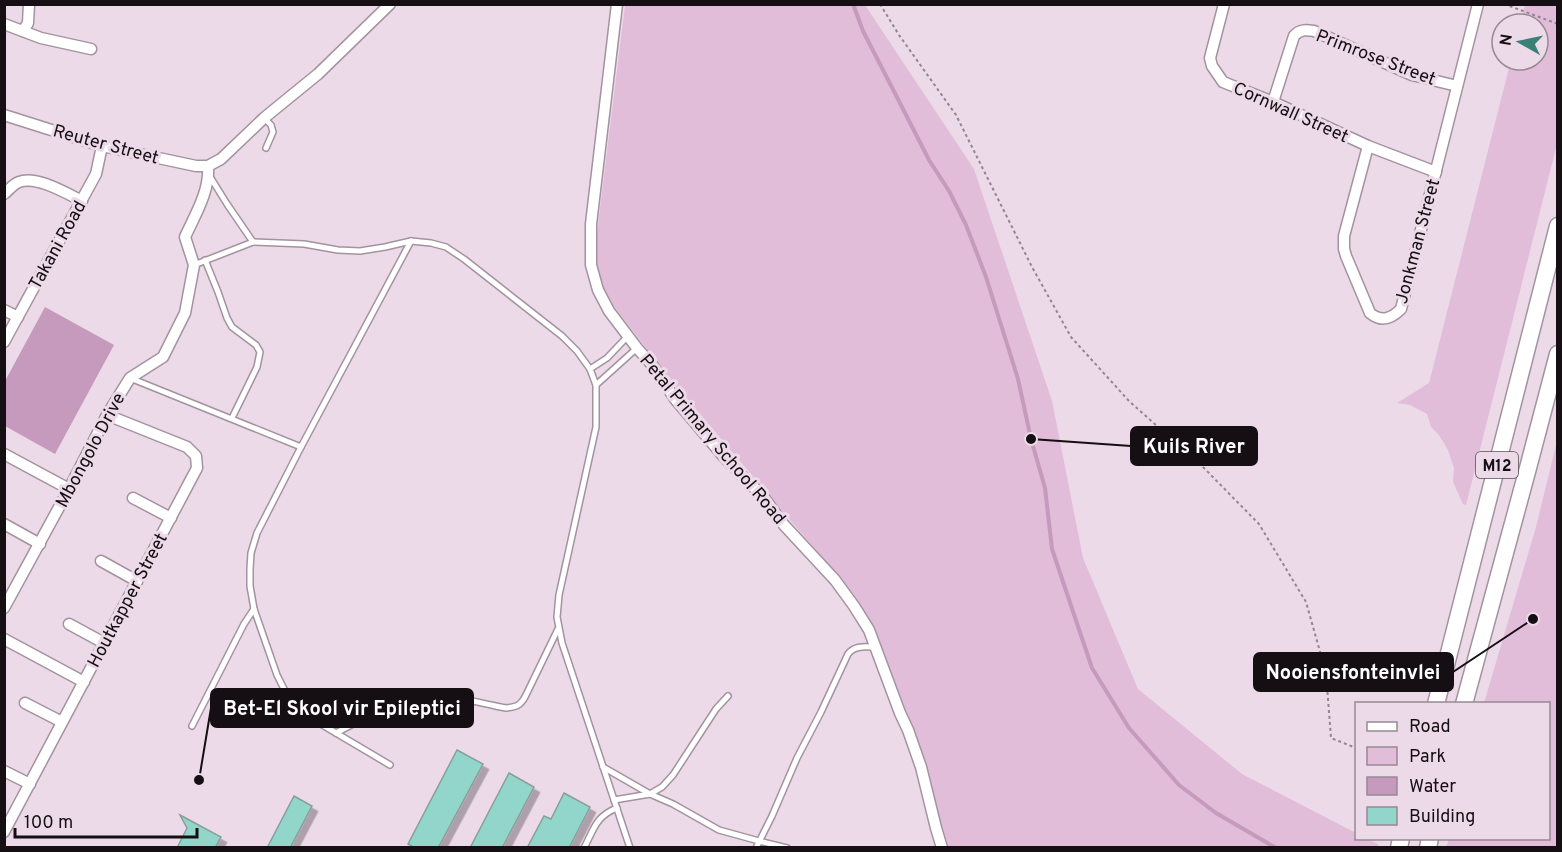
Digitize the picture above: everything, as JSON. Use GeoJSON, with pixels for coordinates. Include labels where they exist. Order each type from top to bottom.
{"type":"FeatureCollection","features":[{"type":"Feature","properties":{"kind":"main road","name":"M12"},"geometry":{"type":"LineString","coordinates":[[1437,702],[1557,226]]}},
{"type":"Feature","properties":{"kind":"main road","name":"M12"},"geometry":{"type":"LineString","coordinates":[[1465,702],[1557,354]]}},
{"type":"Feature","properties":{"kind":"street"},"geometry":{"type":"LineString","coordinates":[[23,31],[28,23],[29,4]]}},
{"type":"Feature","properties":{"kind":"street"},"geometry":{"type":"LineString","coordinates":[[209,170],[264,118],[318,74],[390,4]]}},
{"type":"Feature","properties":{"kind":"street","name":"Petal Primary School Road"},"geometry":{"type":"LineString","coordinates":[[617,4],[591,224],[591,265],[597,290],[609,311],[653,366],[675,399],[835,580],[869,630],[921,767],[942,848]]}},
{"type":"Feature","properties":{"kind":"street","name":"Cornwall Street"},"geometry":{"type":"LineString","coordinates":[[1224,4],[1210,58],[1212,66],[1223,82],[1273,102],[1368,146],[1436,172]]}},
{"type":"Feature","properties":{"kind":"street","name":"Jonkman Street"},"geometry":{"type":"LineString","coordinates":[[1368,146],[1343,243],[1367,307],[1374,316],[1386,319],[1401,309],[1478,4]]}},
{"type":"Feature","properties":{"kind":"street"},"geometry":{"type":"LineString","coordinates":[[4,24],[41,38],[91,49]]}},
{"type":"Feature","properties":{"kind":"street","name":"Primrose Street"},"geometry":{"type":"LineString","coordinates":[[1273,102],[1294,36],[1298,31],[1304,30],[1314,32],[1412,75],[1457,86]]}},
{"type":"Feature","properties":{"kind":"street","name":"Reuter Street"},"geometry":{"type":"LineString","coordinates":[[4,115],[102,146],[209,170]]}},
{"type":"Feature","properties":{"kind":"street","name":"Takani Road"},"geometry":{"type":"LineString","coordinates":[[4,342],[96,174],[102,146]]}},
{"type":"Feature","properties":{"kind":"street","name":"Mbongolo Drive"},"geometry":{"type":"LineString","coordinates":[[4,608],[69,489],[106,414],[130,378],[163,357],[185,313],[199,263],[185,237],[203,198],[209,170]]}},
{"type":"Feature","properties":{"kind":"street"},"geometry":{"type":"LineString","coordinates":[[4,195],[15,184],[29,180],[49,184],[82,201]]}},
{"type":"Feature","properties":{"kind":"street"},"geometry":{"type":"LineString","coordinates":[[4,310],[18,317]]}},
{"type":"Feature","properties":{"kind":"street","name":"Houtkapper Street"},"geometry":{"type":"LineString","coordinates":[[4,832],[197,468],[194,452],[188,447],[106,414]]}},
{"type":"Feature","properties":{"kind":"street"},"geometry":{"type":"LineString","coordinates":[[4,454],[69,489]]}},
{"type":"Feature","properties":{"kind":"street"},"geometry":{"type":"LineString","coordinates":[[133,498],[171,518]]}},
{"type":"Feature","properties":{"kind":"street"},"geometry":{"type":"LineString","coordinates":[[4,524],[40,544]]}},
{"type":"Feature","properties":{"kind":"street"},"geometry":{"type":"LineString","coordinates":[[101,561],[137,581]]}},
{"type":"Feature","properties":{"kind":"street"},"geometry":{"type":"LineString","coordinates":[[69,624],[104,643]]}},
{"type":"Feature","properties":{"kind":"street"},"geometry":{"type":"LineString","coordinates":[[4,639],[84,682]]}},
{"type":"Feature","properties":{"kind":"street"},"geometry":{"type":"LineString","coordinates":[[25,703],[63,722]]}},
{"type":"Feature","properties":{"kind":"street"},"geometry":{"type":"LineString","coordinates":[[4,771],[30,784]]}},
{"type":"Feature","properties":{"kind":"lane"},"geometry":{"type":"LineString","coordinates":[[264,118],[271,125],[273,132],[266,148]]}},
{"type":"Feature","properties":{"kind":"lane"},"geometry":{"type":"LineString","coordinates":[[209,170],[227,204],[253,242]]}},
{"type":"Feature","properties":{"kind":"lane"},"geometry":{"type":"LineString","coordinates":[[390,765],[304,714],[289,699],[277,675],[254,609],[250,586],[250,553],[257,533],[301,447],[411,241]]}},
{"type":"Feature","properties":{"kind":"lane"},"geometry":{"type":"LineString","coordinates":[[232,418],[257,367],[260,352],[256,345],[232,327],[218,292],[199,263],[253,242],[304,244],[360,251],[411,241],[446,247],[562,336],[577,351],[590,369],[596,385],[596,427],[559,595],[558,628],[630,848]]}},
{"type":"Feature","properties":{"kind":"lane"},"geometry":{"type":"LineString","coordinates":[[590,369],[607,358],[628,336]]}},
{"type":"Feature","properties":{"kind":"lane"},"geometry":{"type":"LineString","coordinates":[[596,385],[637,348]]}},
{"type":"Feature","properties":{"kind":"lane"},"geometry":{"type":"LineString","coordinates":[[130,378],[301,447]]}},
{"type":"Feature","properties":{"kind":"lane"},"geometry":{"type":"LineString","coordinates":[[192,726],[244,624],[254,609]]}},
{"type":"Feature","properties":{"kind":"lane"},"geometry":{"type":"LineString","coordinates":[[336,734],[377,712],[426,699],[445,697],[506,708],[515,707],[521,704],[525,697],[558,628]]}},
{"type":"Feature","properties":{"kind":"lane"},"geometry":{"type":"LineString","coordinates":[[758,844],[848,654],[857,648],[876,647]]}},
{"type":"Feature","properties":{"kind":"lane"},"geometry":{"type":"LineString","coordinates":[[614,800],[650,794],[662,787],[673,775],[716,709],[728,696]]}},
{"type":"Feature","properties":{"kind":"lane"},"geometry":{"type":"LineString","coordinates":[[603,767],[719,830],[758,844],[787,848]]}},
{"type":"Feature","properties":{"kind":"lane"},"geometry":{"type":"LineString","coordinates":[[584,848],[599,820],[604,814],[617,808]]}},
{"type":"Feature","properties":{"kind":"path"},"geometry":{"type":"LineString","coordinates":[[880,4],[899,35],[956,115],[1032,267],[1071,337],[1129,401],[1201,465],[1259,524],[1306,602],[1326,673],[1331,738],[1355,748]]}},
{"type":"Feature","properties":{"kind":"path"},"geometry":{"type":"LineString","coordinates":[[1504,4],[1557,24]]}},
{"type":"Feature","properties":{"kind":"green space"},"geometry":{"type":"Polygon","coordinates":[[[625,5],[865,5],[974,169],[1052,401],[1083,558],[1138,689],[1242,774],[1355,832],[1355,840],[1369,840],[1378,844],[1378,847],[947,847],[912,730],[838,576],[670,379],[613,305],[602,285],[596,261],[597,233],[625,5]]]}},
{"type":"Feature","properties":{"kind":"green space"},"geometry":{"type":"Polygon","coordinates":[[[1525,5],[1557,5],[1557,144],[1466,505],[1463,504],[1453,482],[1454,468],[1448,450],[1431,427],[1427,414],[1410,405],[1397,403],[1429,383],[1508,72],[1550,72],[1550,12],[1523,12],[1525,5]]]}},
{"type":"Feature","properties":{"kind":"green space"},"geometry":{"type":"Polygon","coordinates":[[[1557,441],[1557,847],[1446,847],[1449,840],[1550,840],[1550,702],[1484,702],[1536,527],[1557,441]]]}},
{"type":"Feature","properties":{"kind":"water"},"geometry":{"type":"Polygon","coordinates":[[[45,307],[114,345],[55,454],[5,426],[5,381],[45,307]]]}},
{"type":"Feature","properties":{"kind":"building"},"geometry":{"type":"Polygon","coordinates":[[[457,750],[483,764],[438,848],[415,848],[408,844],[457,750]]]}},
{"type":"Feature","properties":{"kind":"building"},"geometry":{"type":"Polygon","coordinates":[[[509,773],[534,787],[502,848],[470,848],[509,773]]]}},
{"type":"Feature","properties":{"kind":"building"},"geometry":{"type":"Polygon","coordinates":[[[564,793],[590,807],[569,848],[527,848],[544,816],[551,819],[564,793]]]}},
{"type":"Feature","properties":{"kind":"building"},"geometry":{"type":"Polygon","coordinates":[[[294,796],[312,806],[290,848],[267,848],[294,796]]]}},
{"type":"Feature","properties":{"kind":"building"},"geometry":{"type":"Polygon","coordinates":[[[180,815],[221,837],[215,848],[177,848],[187,828],[180,815]]]}},
{"type":"Feature","properties":{"kind":"waterway"},"geometry":{"type":"LineString","coordinates":[[853,4],[863,31],[929,160],[949,191],[966,225],[986,277],[1018,379],[1031,439],[1045,488],[1052,549],[1092,668],[1129,728],[1179,785],[1216,813],[1276,848]]}},
{"type":"Feature","properties":{"kind":"place","name":"Kuils River"},"geometry":{"type":"Point","coordinates":[1031,439]}},
{"type":"Feature","properties":{"kind":"place","name":"Nooiensfonteinvlei"},"geometry":{"type":"Point","coordinates":[1533,619]}},
{"type":"Feature","properties":{"kind":"place","name":"Bet-El Skool vir Epileptici"},"geometry":{"type":"Point","coordinates":[199,780]}}]}
